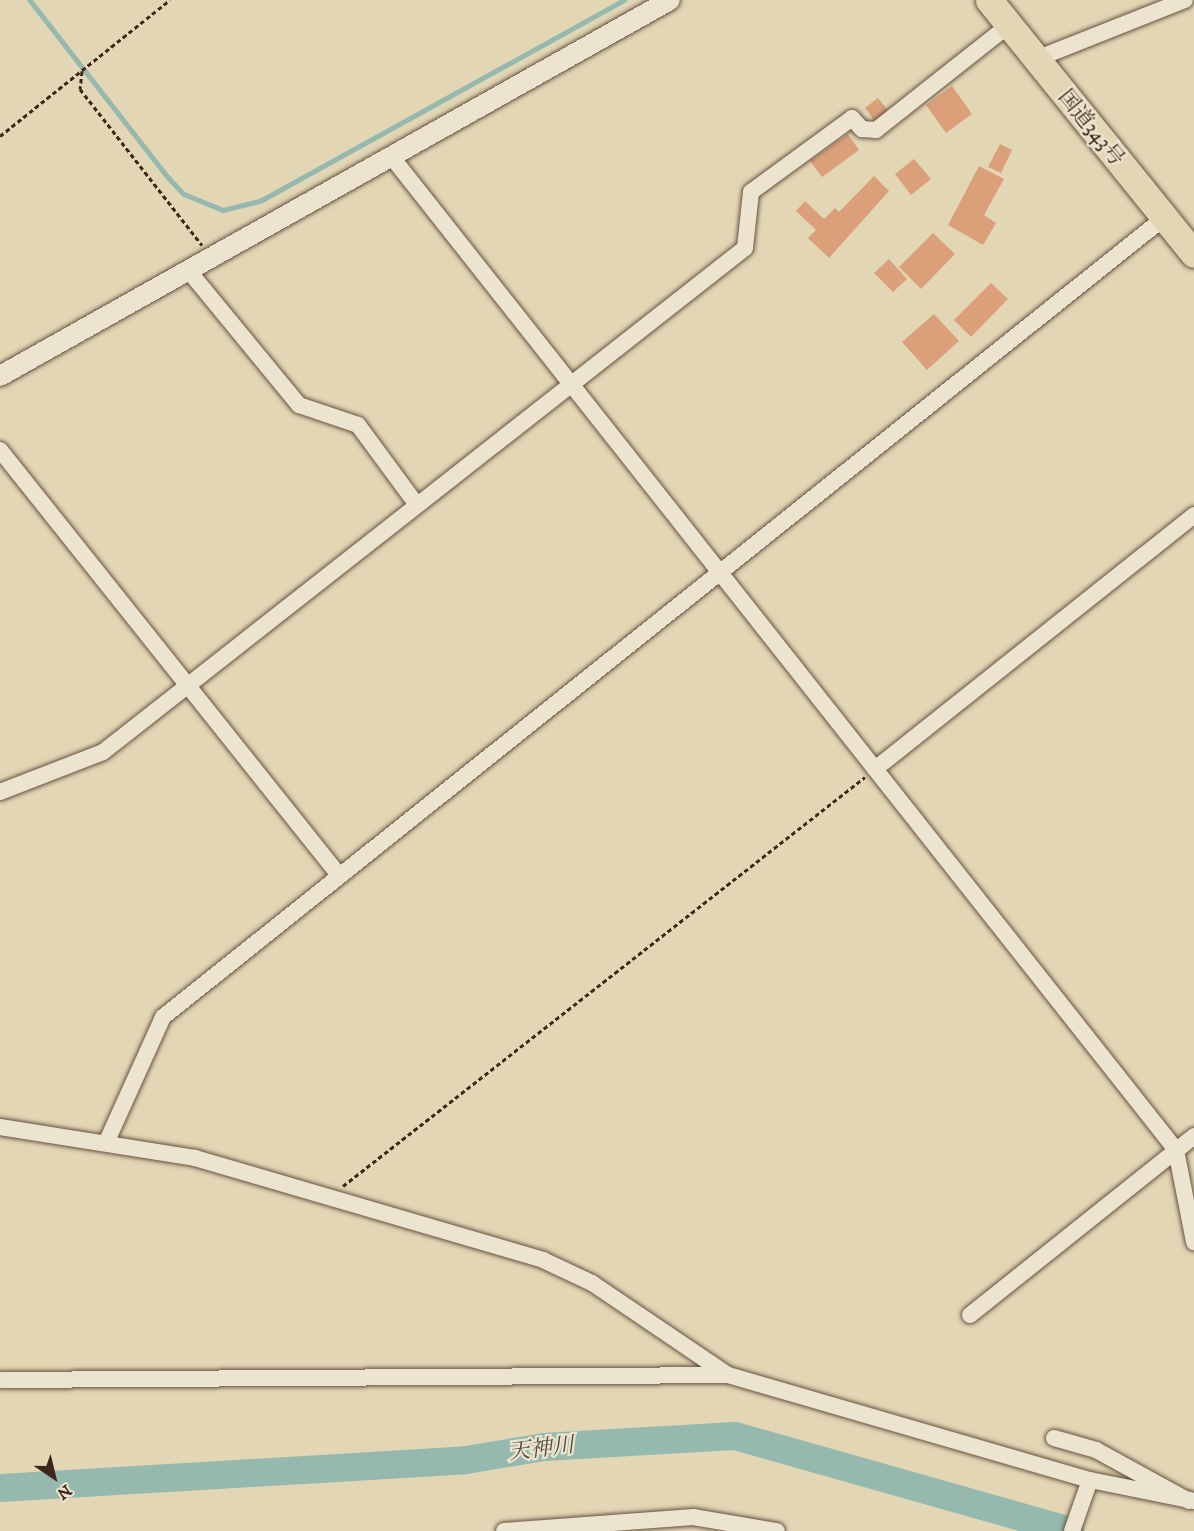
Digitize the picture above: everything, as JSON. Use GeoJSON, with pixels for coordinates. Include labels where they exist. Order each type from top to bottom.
{"type":"FeatureCollection","features":[{"type":"Feature","properties":{"kind":"highway","name":"国道343号"},"geometry":{"type":"LineString","coordinates":[[988,0],[1194,254]]}},
{"type":"Feature","properties":{"kind":"street"},"geometry":{"type":"LineString","coordinates":[[0,376],[670,0]]}},
{"type":"Feature","properties":{"kind":"street"},"geometry":{"type":"LineString","coordinates":[[1036,59],[1185,0]]}},
{"type":"Feature","properties":{"kind":"street"},"geometry":{"type":"LineString","coordinates":[[0,792],[103,752],[745,249],[751,192],[852,118],[862,129],[876,130],[1009,25]]}},
{"type":"Feature","properties":{"kind":"street"},"geometry":{"type":"LineString","coordinates":[[391,156],[1176,1150],[1194,1242]]}},
{"type":"Feature","properties":{"kind":"street"},"geometry":{"type":"LineString","coordinates":[[107,1141],[163,1017],[338,874],[721,574],[1164,218]]}},
{"type":"Feature","properties":{"kind":"street"},"geometry":{"type":"LineString","coordinates":[[188,270],[299,405],[358,425],[417,505]]}},
{"type":"Feature","properties":{"kind":"street"},"geometry":{"type":"LineString","coordinates":[[0,450],[189,684],[338,874]]}},
{"type":"Feature","properties":{"kind":"street"},"geometry":{"type":"LineString","coordinates":[[875,769],[1194,514]]}},
{"type":"Feature","properties":{"kind":"street"},"geometry":{"type":"LineString","coordinates":[[0,1128],[107,1141],[195,1158],[326,1200],[543,1260],[592,1283],[728,1375]]}},
{"type":"Feature","properties":{"kind":"street"},"geometry":{"type":"LineString","coordinates":[[970,1315],[1194,1136]]}},
{"type":"Feature","properties":{"kind":"street"},"geometry":{"type":"LineString","coordinates":[[0,1380],[728,1375],[1090,1480],[1192,1501]]}},
{"type":"Feature","properties":{"kind":"street"},"geometry":{"type":"LineString","coordinates":[[1054,1438],[1096,1450],[1180,1491],[1192,1501]]}},
{"type":"Feature","properties":{"kind":"street"},"geometry":{"type":"LineString","coordinates":[[1071,1531],[1090,1480]]}},
{"type":"Feature","properties":{"kind":"street"},"geometry":{"type":"LineString","coordinates":[[504,1531],[693,1517],[777,1531]]}},
{"type":"Feature","properties":{"kind":"path"},"geometry":{"type":"LineString","coordinates":[[0,136],[170,0]]}},
{"type":"Feature","properties":{"kind":"path"},"geometry":{"type":"LineString","coordinates":[[82,71],[80,89],[211,256]]}},
{"type":"Feature","properties":{"kind":"path"},"geometry":{"type":"LineString","coordinates":[[326,1200],[875,769]]}},
{"type":"Feature","properties":{"kind":"building"},"geometry":{"type":"Polygon","coordinates":[[[952,86],[972,114],[946,133],[926,105],[952,86]]]}},
{"type":"Feature","properties":{"kind":"building"},"geometry":{"type":"Polygon","coordinates":[[[878,98],[891,114],[877,124],[865,108],[878,98]]]}},
{"type":"Feature","properties":{"kind":"building"},"geometry":{"type":"Polygon","coordinates":[[[848,134],[859,150],[822,177],[810,161],[848,134]]]}},
{"type":"Feature","properties":{"kind":"building"},"geometry":{"type":"Polygon","coordinates":[[[1000,144],[1012,150],[1001,173],[988,167],[1000,144]]]}},
{"type":"Feature","properties":{"kind":"building"},"geometry":{"type":"Polygon","coordinates":[[[914,159],[931,179],[911,195],[895,174],[914,159]]]}},
{"type":"Feature","properties":{"kind":"building"},"geometry":{"type":"Polygon","coordinates":[[[979,166],[1004,179],[984,215],[996,223],[983,245],[948,225],[979,166]]]}},
{"type":"Feature","properties":{"kind":"building"},"geometry":{"type":"Polygon","coordinates":[[[874,176],[889,191],[829,258],[808,238],[816,230],[796,211],[805,201],[824,219],[835,208],[839,212],[874,176]]]}},
{"type":"Feature","properties":{"kind":"building"},"geometry":{"type":"Polygon","coordinates":[[[933,233],[955,254],[921,289],[899,267],[933,233]]]}},
{"type":"Feature","properties":{"kind":"building"},"geometry":{"type":"Polygon","coordinates":[[[889,259],[907,279],[893,292],[874,273],[889,259]]]}},
{"type":"Feature","properties":{"kind":"building"},"geometry":{"type":"Polygon","coordinates":[[[991,283],[1008,299],[971,337],[954,320],[991,283]]]}},
{"type":"Feature","properties":{"kind":"building"},"geometry":{"type":"Polygon","coordinates":[[[934,314],[959,341],[927,370],[902,342],[934,314]]]}},
{"type":"Feature","properties":{"kind":"waterway"},"geometry":{"type":"LineString","coordinates":[[30,0],[168,177],[184,194],[223,210],[260,201],[624,0]]}},
{"type":"Feature","properties":{"kind":"waterway","name":"天神川"},"geometry":{"type":"LineString","coordinates":[[0,1488],[466,1460],[544,1447],[735,1436],[1070,1531]]}}]}
